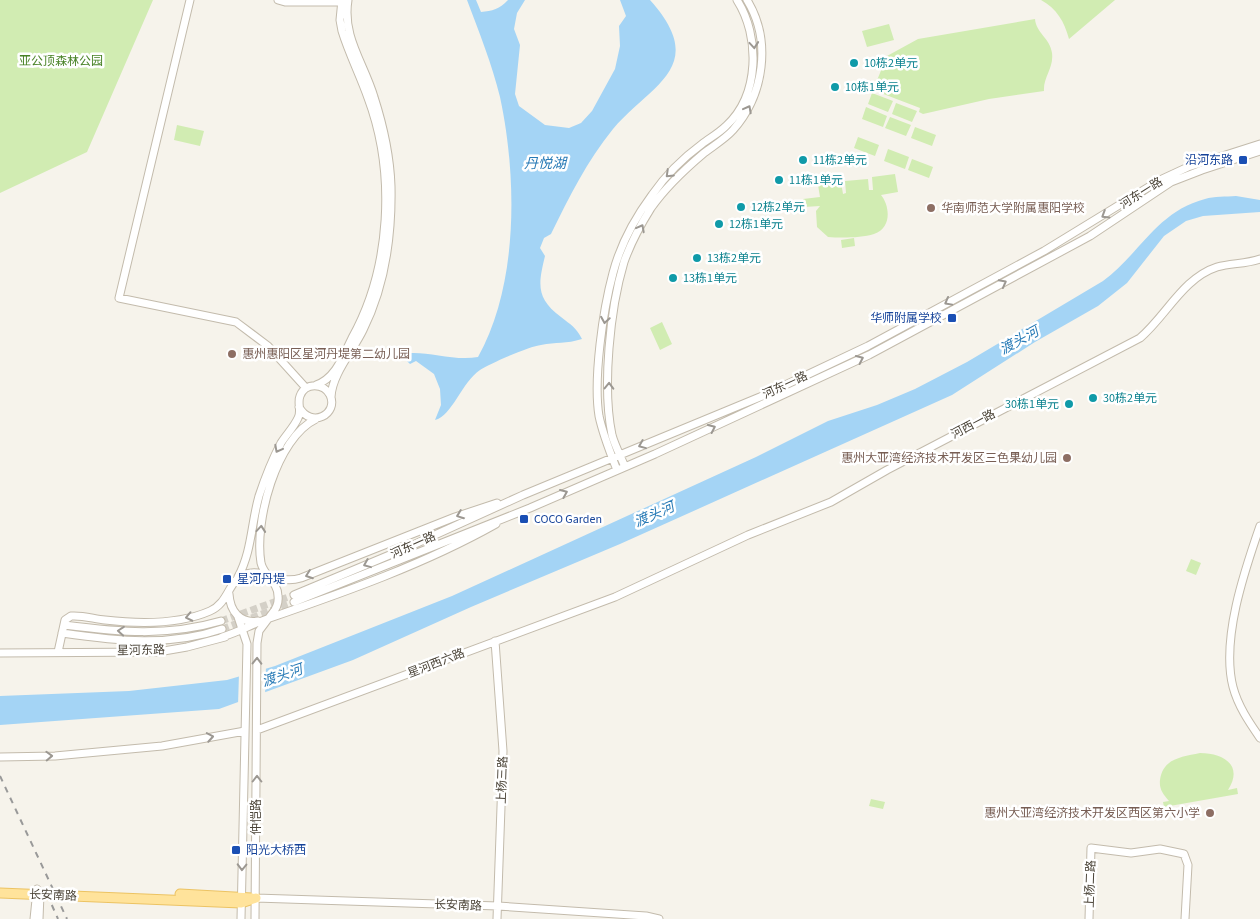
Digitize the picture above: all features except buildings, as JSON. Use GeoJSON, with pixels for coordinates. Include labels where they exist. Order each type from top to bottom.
{"type":"FeatureCollection","features":[{"type":"Feature","properties":{"kind":"main road","name":"长安南路"},"geometry":{"type":"LineString","coordinates":[[0,887],[37,892]]}},
{"type":"Feature","properties":{"kind":"main road","name":"长安南路"},"geometry":{"type":"LineString","coordinates":[[0,893],[37,892],[256,898]]}},
{"type":"Feature","properties":{"kind":"street"},"geometry":{"type":"LineString","coordinates":[[190,0],[119,298],[236,322],[268,346],[306,388]]}},
{"type":"Feature","properties":{"kind":"street"},"geometry":{"type":"LineString","coordinates":[[278,0],[285,2],[345,1]]}},
{"type":"Feature","properties":{"kind":"street"},"geometry":{"type":"LineString","coordinates":[[617,470],[603,432],[598,399],[601,343],[612,274],[619,255],[640,213],[660,184],[700,146],[727,126],[739,110],[745,96],[755,57],[752,35],[746,16],[737,0]]}},
{"type":"Feature","properties":{"kind":"street"},"geometry":{"type":"LineString","coordinates":[[625,467],[612,436],[610,416],[610,357],[615,306],[624,261],[657,202],[697,160],[732,132],[749,110],[763,60],[758,24],[747,0]]}},
{"type":"Feature","properties":{"kind":"street"},"geometry":{"type":"LineString","coordinates":[[58,652],[66,618],[71,616],[142,622],[187,618],[217,608],[229,594],[248,556],[256,506],[264,481],[281,443],[298,420],[300,396],[306,388],[330,378],[356,332],[370,298],[382,246],[385,180],[369,98],[342,31],[340,20],[345,1]]}},
{"type":"Feature","properties":{"kind":"street"},"geometry":{"type":"LineString","coordinates":[[229,594],[232,610],[245,621],[265,620],[274,611],[278,596],[273,582],[263,569],[260,544],[262,519],[272,481],[290,443],[301,428],[330,410],[334,383],[364,329],[382,273],[391,223],[391,184],[383,131],[374,95],[347,28],[345,1]]}},
{"type":"Feature","properties":{"kind":"street","name":"河东一路"},"geometry":{"type":"LineString","coordinates":[[1260,144],[1188,167],[1160,180],[1073,236],[868,346],[760,397],[523,495],[294,598],[519,512],[625,467],[883,348],[1090,236],[1171,182],[1260,151]]}},
{"type":"Feature","properties":{"kind":"street","name":"河西一路"},"geometry":{"type":"LineString","coordinates":[[616,597],[748,535],[831,502],[887,470],[1140,338],[1153,327],[1186,287],[1204,273],[1218,267],[1260,259]]}},
{"type":"Feature","properties":{"kind":"street"},"geometry":{"type":"LineString","coordinates":[[316,385],[326,390],[331,398]]}},
{"type":"Feature","properties":{"kind":"street"},"geometry":{"type":"LineString","coordinates":[[300,407],[306,416],[316,418]]}},
{"type":"Feature","properties":{"kind":"street"},"geometry":{"type":"LineString","coordinates":[[237,578],[252,572],[283,581],[301,578],[471,511],[523,495]]}},
{"type":"Feature","properties":{"kind":"street"},"geometry":{"type":"LineString","coordinates":[[222,637],[462,544],[519,512]]}},
{"type":"Feature","properties":{"kind":"street"},"geometry":{"type":"LineString","coordinates":[[1260,526],[1248,563],[1234,620],[1230,662],[1233,686],[1238,701],[1260,738]]}},
{"type":"Feature","properties":{"kind":"street","name":"星河西六路"},"geometry":{"type":"LineString","coordinates":[[257,730],[616,597]]}},
{"type":"Feature","properties":{"kind":"street"},"geometry":{"type":"LineString","coordinates":[[238,616],[244,630],[247,645]]}},
{"type":"Feature","properties":{"kind":"street","name":"仲恺路"},"geometry":{"type":"LineString","coordinates":[[255,919],[257,643],[265,620]]}},
{"type":"Feature","properties":{"kind":"street"},"geometry":{"type":"LineString","coordinates":[[62,633],[130,642],[163,641],[189,638],[221,625],[153,633],[64,624]]}},
{"type":"Feature","properties":{"kind":"street","name":"星河东路"},"geometry":{"type":"LineString","coordinates":[[0,653],[158,652],[238,635],[243,638],[247,645]]}},
{"type":"Feature","properties":{"kind":"street","name":"上杨三路"},"geometry":{"type":"LineString","coordinates":[[495,641],[503,751],[497,919]]}},
{"type":"Feature","properties":{"kind":"street","name":"仲恺路"},"geometry":{"type":"LineString","coordinates":[[241,919],[247,645]]}},
{"type":"Feature","properties":{"kind":"street"},"geometry":{"type":"LineString","coordinates":[[0,757],[55,756],[162,746],[245,731]]}},
{"type":"Feature","properties":{"kind":"street","name":"上杨二路"},"geometry":{"type":"LineString","coordinates":[[1089,919],[1092,848],[1131,853],[1165,849],[1184,854],[1188,865],[1185,919]]}},
{"type":"Feature","properties":{"kind":"street"},"geometry":{"type":"LineString","coordinates":[[34,919],[37,892]]}},
{"type":"Feature","properties":{"kind":"street"},"geometry":{"type":"LineString","coordinates":[[37,892],[39,919]]}},
{"type":"Feature","properties":{"kind":"street","name":"长安南路"},"geometry":{"type":"LineString","coordinates":[[256,898],[498,906],[646,916],[659,919]]}},
{"type":"Feature","properties":{"kind":"green space","name":"亚公顶森林公园"},"geometry":{"type":"Polygon","coordinates":[[[0,0],[153,0],[87,152],[0,193],[0,0]]]}},
{"type":"Feature","properties":{"kind":"green space"},"geometry":{"type":"Polygon","coordinates":[[[1041,0],[1115,0],[1069,39],[1059,16],[1041,0]]]}},
{"type":"Feature","properties":{"kind":"green space"},"geometry":{"type":"Polygon","coordinates":[[[1035,19],[1038,28],[1049,43],[1052,53],[1044,91],[989,99],[923,114],[919,112],[920,108],[873,90],[887,56],[918,39],[1035,19]]]}},
{"type":"Feature","properties":{"kind":"green space"},"geometry":{"type":"Polygon","coordinates":[[[889,24],[894,40],[867,47],[862,31],[889,24]]]}},
{"type":"Feature","properties":{"kind":"green space"},"geometry":{"type":"Polygon","coordinates":[[[872,93],[893,101],[888,112],[868,104],[872,93]]]}},
{"type":"Feature","properties":{"kind":"green space"},"geometry":{"type":"Polygon","coordinates":[[[896,103],[917,111],[912,122],[892,114],[896,103]]]}},
{"type":"Feature","properties":{"kind":"green space"},"geometry":{"type":"Polygon","coordinates":[[[866,107],[887,116],[883,127],[862,119],[866,107]]]}},
{"type":"Feature","properties":{"kind":"green space"},"geometry":{"type":"Polygon","coordinates":[[[890,117],[911,125],[906,136],[885,128],[890,117]]]}},
{"type":"Feature","properties":{"kind":"green space"},"geometry":{"type":"Polygon","coordinates":[[[177,125],[204,131],[200,146],[174,140],[177,125]]]}},
{"type":"Feature","properties":{"kind":"green space"},"geometry":{"type":"Polygon","coordinates":[[[915,127],[936,135],[932,146],[911,138],[915,127]]]}},
{"type":"Feature","properties":{"kind":"green space"},"geometry":{"type":"Polygon","coordinates":[[[858,137],[879,145],[875,156],[854,148],[858,137]]]}},
{"type":"Feature","properties":{"kind":"green space"},"geometry":{"type":"Polygon","coordinates":[[[888,149],[909,157],[905,169],[884,161],[888,149]]]}},
{"type":"Feature","properties":{"kind":"green space"},"geometry":{"type":"Polygon","coordinates":[[[912,159],[933,167],[929,178],[908,170],[912,159]]]}},
{"type":"Feature","properties":{"kind":"green space"},"geometry":{"type":"Polygon","coordinates":[[[895,174],[898,192],[881,195],[886,205],[888,216],[884,227],[874,234],[828,237],[817,227],[816,211],[820,206],[804,207],[803,199],[820,197],[818,185],[841,182],[843,194],[846,193],[845,181],[868,179],[869,190],[873,190],[872,177],[895,174]]]}},
{"type":"Feature","properties":{"kind":"green space"},"geometry":{"type":"Polygon","coordinates":[[[854,238],[855,246],[842,248],[841,240],[854,238]]]}},
{"type":"Feature","properties":{"kind":"green space"},"geometry":{"type":"Polygon","coordinates":[[[662,322],[672,344],[660,350],[650,328],[662,322]]]}},
{"type":"Feature","properties":{"kind":"green space"},"geometry":{"type":"Polygon","coordinates":[[[1191,559],[1201,563],[1196,575],[1186,571],[1191,559]]]}},
{"type":"Feature","properties":{"kind":"green space"},"geometry":{"type":"Polygon","coordinates":[[[1200,753],[1216,755],[1229,762],[1234,774],[1228,790],[1237,788],[1238,794],[1164,807],[1163,802],[1169,801],[1163,794],[1160,786],[1160,780],[1165,767],[1174,760],[1200,753]]]}},
{"type":"Feature","properties":{"kind":"green space"},"geometry":{"type":"Polygon","coordinates":[[[871,799],[885,802],[883,809],[869,806],[871,799]]]}},
{"type":"Feature","properties":{"kind":"water","name":"丹悦湖"},"geometry":{"type":"Polygon","coordinates":[[[467,0],[476,0],[481,12],[496,9],[508,0],[525,0],[517,13],[514,29],[520,45],[515,94],[519,106],[545,125],[569,128],[581,123],[592,111],[615,69],[620,46],[619,26],[626,16],[620,0],[650,0],[667,23],[675,42],[675,58],[668,73],[657,86],[628,113],[604,141],[579,180],[551,234],[544,238],[540,248],[545,256],[540,283],[543,297],[547,304],[575,329],[582,339],[536,346],[485,367],[468,382],[447,412],[435,420],[441,405],[440,389],[434,374],[416,361],[410,364],[401,355],[417,353],[458,358],[478,357],[491,328],[501,297],[511,229],[510,161],[506,128],[497,85],[467,0]]]}},
{"type":"Feature","properties":{"kind":"water","name":"渡头河"},"geometry":{"type":"Polygon","coordinates":[[[1236,196],[1260,200],[1260,212],[1203,216],[1186,221],[1164,236],[1127,283],[1098,306],[1035,342],[952,395],[620,544],[471,607],[353,660],[219,709],[0,725],[0,696],[129,691],[227,680],[275,666],[452,596],[756,457],[828,421],[877,405],[915,389],[967,362],[1103,281],[1174,213],[1188,205],[1205,199],[1236,196]]]}},
{"type":"Feature","properties":{"kind":"pier"},"geometry":{"type":"Polygon","coordinates":[[[266,666],[265,695],[238,705],[239,674],[266,666]]]}},
{"type":"Feature","properties":{"kind":"tunnel"},"geometry":{"type":"LineString","coordinates":[[221,621],[294,595]]}},
{"type":"Feature","properties":{"kind":"tunnel"},"geometry":{"type":"LineString","coordinates":[[222,629],[294,602]]}},
{"type":"Feature","properties":{"kind":"railway"},"geometry":{"type":"LineString","coordinates":[[0,776],[67,919]]}},
{"type":"Feature","properties":{"kind":"railway"},"geometry":{"type":"LineString","coordinates":[[47,894],[58,919]]}},
{"type":"Feature","properties":{"kind":"place","name":"10栋2单元"},"geometry":{"type":"Point","coordinates":[854,63]}},
{"type":"Feature","properties":{"kind":"place","name":"10栋1单元"},"geometry":{"type":"Point","coordinates":[835,87]}},
{"type":"Feature","properties":{"kind":"place","name":"11栋2单元"},"geometry":{"type":"Point","coordinates":[803,160]}},
{"type":"Feature","properties":{"kind":"place","name":"沿河东路"},"geometry":{"type":"Point","coordinates":[1243,160]}},
{"type":"Feature","properties":{"kind":"place","name":"11栋1单元"},"geometry":{"type":"Point","coordinates":[779,180]}},
{"type":"Feature","properties":{"kind":"place","name":"12栋2单元"},"geometry":{"type":"Point","coordinates":[741,207]}},
{"type":"Feature","properties":{"kind":"place","name":"华南师范大学附属惠阳学校"},"geometry":{"type":"Point","coordinates":[931,208]}},
{"type":"Feature","properties":{"kind":"place","name":"12栋1单元"},"geometry":{"type":"Point","coordinates":[719,224]}},
{"type":"Feature","properties":{"kind":"place","name":"13栋2单元"},"geometry":{"type":"Point","coordinates":[697,258]}},
{"type":"Feature","properties":{"kind":"place","name":"13栋1单元"},"geometry":{"type":"Point","coordinates":[673,278]}},
{"type":"Feature","properties":{"kind":"place","name":"华师附属学校"},"geometry":{"type":"Point","coordinates":[952,318]}},
{"type":"Feature","properties":{"kind":"place","name":"惠州惠阳区星河丹堤第二幼儿园"},"geometry":{"type":"Point","coordinates":[232,354]}},
{"type":"Feature","properties":{"kind":"place","name":"30栋2单元"},"geometry":{"type":"Point","coordinates":[1093,398]}},
{"type":"Feature","properties":{"kind":"place","name":"30栋1单元"},"geometry":{"type":"Point","coordinates":[1069,404]}},
{"type":"Feature","properties":{"kind":"place","name":"惠州大亚湾经济技术开发区三色果幼儿园"},"geometry":{"type":"Point","coordinates":[1067,458]}},
{"type":"Feature","properties":{"kind":"place","name":"COCO Garden"},"geometry":{"type":"Point","coordinates":[524,519]}},
{"type":"Feature","properties":{"kind":"place","name":"星河丹堤"},"geometry":{"type":"Point","coordinates":[227,579]}},
{"type":"Feature","properties":{"kind":"place","name":"惠州大亚湾经济技术开发区西区第六小学"},"geometry":{"type":"Point","coordinates":[1210,813]}},
{"type":"Feature","properties":{"kind":"place","name":"阳光大桥西"},"geometry":{"type":"Point","coordinates":[236,850]}}]}
